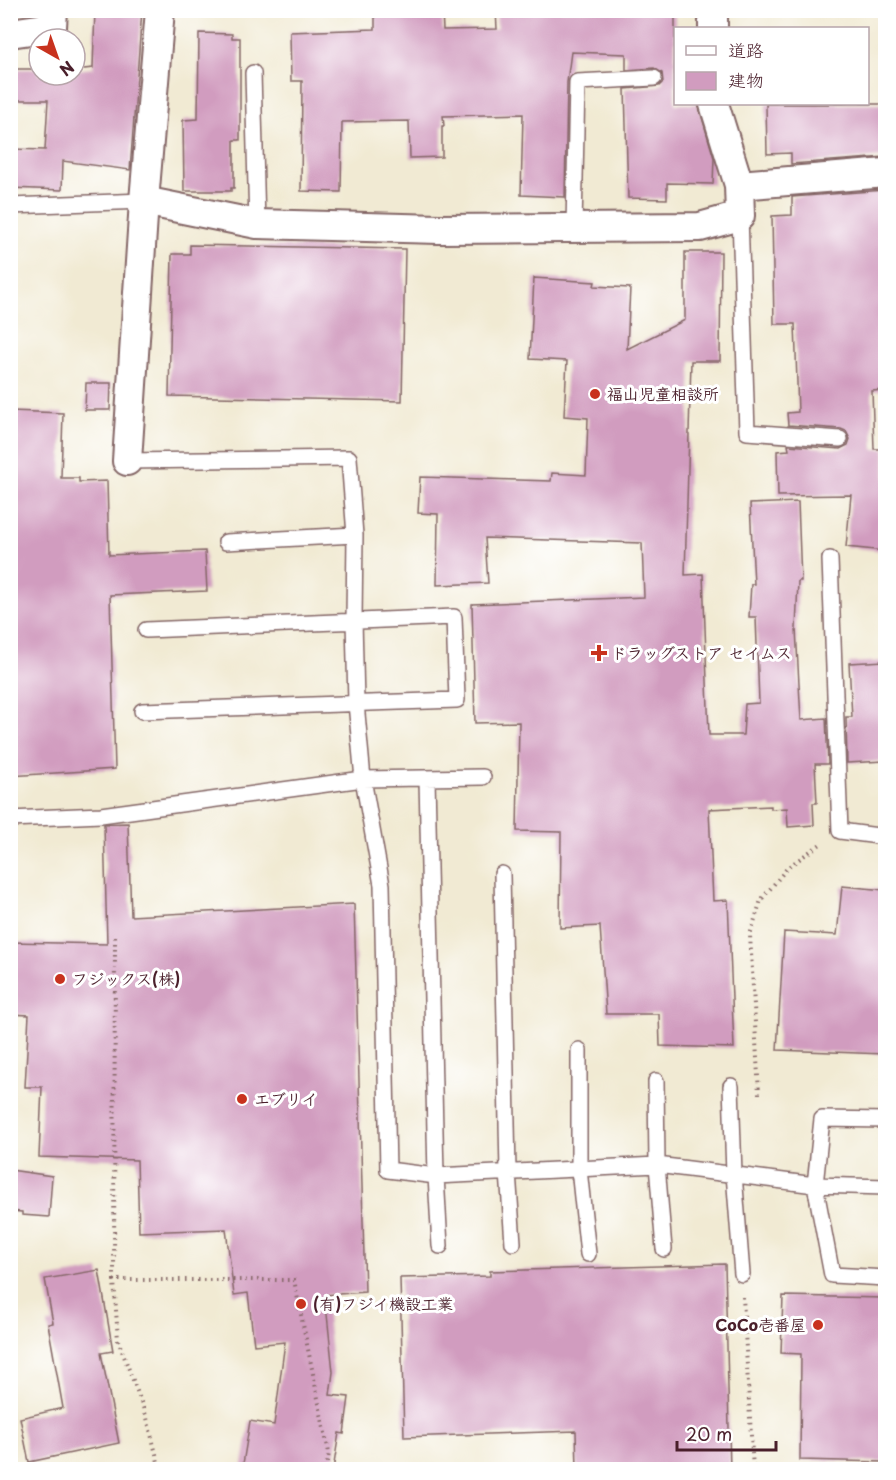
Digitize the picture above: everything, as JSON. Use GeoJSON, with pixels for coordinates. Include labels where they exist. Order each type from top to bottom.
{"type":"FeatureCollection","features":[{"type":"Feature","properties":{"kind":"street"},"geometry":{"type":"LineString","coordinates":[[10,33],[52,27],[52,10]]}},
{"type":"Feature","properties":{"kind":"street"},"geometry":{"type":"LineString","coordinates":[[127,461],[144,201],[160,10]]}},
{"type":"Feature","properties":{"kind":"street"},"geometry":{"type":"LineString","coordinates":[[713,10],[713,27]]}},
{"type":"Feature","properties":{"kind":"street"},"geometry":{"type":"LineString","coordinates":[[144,201],[256,224],[439,229],[700,227],[740,216],[739,185],[714,105]]}},
{"type":"Feature","properties":{"kind":"street"},"geometry":{"type":"LineString","coordinates":[[739,185],[885,173]]}},
{"type":"Feature","properties":{"kind":"lane"},"geometry":{"type":"LineString","coordinates":[[253,73],[256,224]]}},
{"type":"Feature","properties":{"kind":"lane"},"geometry":{"type":"LineString","coordinates":[[574,227],[577,82],[654,78]]}},
{"type":"Feature","properties":{"kind":"lane"},"geometry":{"type":"LineString","coordinates":[[10,206],[144,201]]}},
{"type":"Feature","properties":{"kind":"lane"},"geometry":{"type":"LineString","coordinates":[[740,216],[747,432],[840,439]]}},
{"type":"Feature","properties":{"kind":"lane"},"geometry":{"type":"LineString","coordinates":[[127,461],[349,458],[355,535],[356,703],[363,779],[382,885],[388,1170],[436,1176],[657,1165],[815,1185],[885,1186]]}},
{"type":"Feature","properties":{"kind":"lane"},"geometry":{"type":"LineString","coordinates":[[226,542],[355,535]]}},
{"type":"Feature","properties":{"kind":"lane"},"geometry":{"type":"LineString","coordinates":[[830,559],[840,831],[885,837]]}},
{"type":"Feature","properties":{"kind":"lane"},"geometry":{"type":"LineString","coordinates":[[142,711],[457,700],[454,617],[146,630]]}},
{"type":"Feature","properties":{"kind":"lane"},"geometry":{"type":"LineString","coordinates":[[10,819],[100,815],[363,779],[483,777]]}},
{"type":"Feature","properties":{"kind":"lane"},"geometry":{"type":"LineString","coordinates":[[427,779],[436,1176],[440,1246]]}},
{"type":"Feature","properties":{"kind":"lane"},"geometry":{"type":"LineString","coordinates":[[502,874],[508,1172],[513,1243]]}},
{"type":"Feature","properties":{"kind":"lane"},"geometry":{"type":"LineString","coordinates":[[579,1050],[579,1169],[588,1254]]}},
{"type":"Feature","properties":{"kind":"lane"},"geometry":{"type":"LineString","coordinates":[[656,1081],[657,1165],[664,1249]]}},
{"type":"Feature","properties":{"kind":"lane"},"geometry":{"type":"LineString","coordinates":[[731,1086],[734,1174],[742,1274]]}},
{"type":"Feature","properties":{"kind":"lane"},"geometry":{"type":"LineString","coordinates":[[885,1120],[822,1119],[815,1185],[832,1275],[885,1278]]}},
{"type":"Feature","properties":{"kind":"path"},"geometry":{"type":"LineString","coordinates":[[759,1094],[750,934],[760,900],[788,867],[840,831]]}},
{"type":"Feature","properties":{"kind":"path"},"geometry":{"type":"LineString","coordinates":[[115,937],[114,1280],[118,1340],[147,1418],[160,1470]]}},
{"type":"Feature","properties":{"kind":"path"},"geometry":{"type":"LineString","coordinates":[[742,1274],[753,1470]]}},
{"type":"Feature","properties":{"kind":"path"},"geometry":{"type":"LineString","coordinates":[[114,1280],[294,1280],[328,1453],[326,1470]]}},
{"type":"Feature","properties":{"kind":"building"},"geometry":{"type":"Polygon","coordinates":[[[95,10],[142,10],[130,170],[63,161],[62,190],[10,188],[10,149],[45,150],[48,100],[10,100],[10,69],[27,69],[27,87],[87,87],[87,69],[93,68],[95,10]]]}},
{"type":"Feature","properties":{"kind":"building"},"geometry":{"type":"Polygon","coordinates":[[[375,10],[442,10],[443,30],[497,29],[496,10],[675,10],[674,105],[698,105],[714,158],[713,184],[667,183],[667,199],[628,198],[625,89],[659,86],[663,82],[662,73],[654,68],[626,70],[626,54],[571,52],[567,82],[565,197],[521,195],[523,114],[443,116],[442,157],[410,158],[409,121],[342,122],[341,192],[301,191],[302,81],[291,81],[290,32],[375,29],[375,10]]]}},
{"type":"Feature","properties":{"kind":"building"},"geometry":{"type":"Polygon","coordinates":[[[199,33],[232,34],[232,38],[240,38],[240,140],[234,140],[234,188],[231,188],[231,191],[184,191],[183,120],[198,119],[199,33]]]}},
{"type":"Feature","properties":{"kind":"building"},"geometry":{"type":"Polygon","coordinates":[[[885,104],[885,157],[791,164],[791,153],[767,154],[766,105],[885,104]]]}},
{"type":"Feature","properties":{"kind":"building"},"geometry":{"type":"Polygon","coordinates":[[[885,190],[885,390],[872,391],[874,449],[885,449],[885,551],[846,547],[851,495],[778,496],[777,451],[789,450],[788,445],[840,449],[848,445],[850,439],[846,431],[841,429],[788,425],[787,413],[798,412],[795,324],[774,324],[772,216],[792,215],[792,197],[885,190]]]}},
{"type":"Feature","properties":{"kind":"building"},"geometry":{"type":"Polygon","coordinates":[[[190,245],[405,249],[402,401],[169,396],[172,254],[190,254],[190,245]]]}},
{"type":"Feature","properties":{"kind":"building"},"geometry":{"type":"Polygon","coordinates":[[[685,252],[721,252],[720,361],[691,361],[685,575],[703,574],[709,735],[743,735],[745,704],[759,703],[756,617],[749,617],[751,584],[754,584],[750,504],[798,502],[801,581],[798,581],[796,629],[801,720],[826,718],[828,764],[815,764],[817,803],[813,803],[814,825],[788,827],[787,808],[771,809],[771,806],[709,809],[713,901],[728,900],[734,1048],[660,1046],[659,1014],[606,1014],[600,926],[560,928],[561,832],[517,831],[519,722],[475,723],[472,604],[644,597],[642,543],[485,538],[488,583],[437,585],[438,514],[418,513],[420,477],[551,481],[552,473],[586,475],[588,418],[564,416],[567,361],[530,359],[534,278],[595,282],[594,286],[630,288],[627,349],[685,320],[685,252]]]}},
{"type":"Feature","properties":{"kind":"building"},"geometry":{"type":"Polygon","coordinates":[[[86,383],[111,383],[110,410],[85,410],[86,383]]]}},
{"type":"Feature","properties":{"kind":"building"},"geometry":{"type":"Polygon","coordinates":[[[10,411],[63,413],[61,478],[79,478],[79,482],[107,481],[109,555],[205,551],[207,591],[110,595],[115,769],[10,776],[10,411]]]}},
{"type":"Feature","properties":{"kind":"building"},"geometry":{"type":"Polygon","coordinates":[[[885,661],[885,761],[847,763],[846,717],[852,717],[849,663],[885,661]]]}},
{"type":"Feature","properties":{"kind":"building"},"geometry":{"type":"Polygon","coordinates":[[[128,823],[131,916],[354,904],[365,1292],[325,1295],[333,1372],[330,1395],[349,1397],[344,1434],[339,1433],[333,1470],[242,1470],[250,1421],[274,1425],[285,1342],[254,1345],[248,1293],[234,1295],[226,1229],[139,1232],[137,1160],[39,1157],[42,1087],[25,1087],[29,1015],[10,1014],[10,942],[107,944],[104,824],[128,823]]]}},
{"type":"Feature","properties":{"kind":"building"},"geometry":{"type":"Polygon","coordinates":[[[842,886],[885,890],[885,1054],[777,1050],[784,932],[837,935],[842,886]]]}},
{"type":"Feature","properties":{"kind":"building"},"geometry":{"type":"Polygon","coordinates":[[[10,1170],[52,1176],[49,1217],[22,1215],[22,1212],[10,1211],[10,1170]]]}},
{"type":"Feature","properties":{"kind":"building"},"geometry":{"type":"Polygon","coordinates":[[[725,1264],[730,1470],[577,1470],[576,1431],[404,1437],[400,1278],[490,1276],[490,1271],[725,1264]]]}},
{"type":"Feature","properties":{"kind":"building"},"geometry":{"type":"Polygon","coordinates":[[[99,1270],[113,1351],[101,1353],[119,1443],[29,1462],[20,1418],[63,1408],[48,1324],[53,1323],[45,1279],[99,1270]]]}},
{"type":"Feature","properties":{"kind":"building"},"geometry":{"type":"Polygon","coordinates":[[[783,1296],[885,1298],[885,1462],[800,1460],[801,1354],[781,1353],[783,1296]]]}},
{"type":"Feature","properties":{"kind":"place","name":"福山児童相談所"},"geometry":{"type":"Point","coordinates":[595,394]}},
{"type":"Feature","properties":{"kind":"place","name":"ドラッグストア セイムス"},"geometry":{"type":"Point","coordinates":[599,653]}},
{"type":"Feature","properties":{"kind":"place","name":"フジックス(株)"},"geometry":{"type":"Point","coordinates":[60,979]}},
{"type":"Feature","properties":{"kind":"place","name":"エブリイ"},"geometry":{"type":"Point","coordinates":[242,1099]}},
{"type":"Feature","properties":{"kind":"place","name":"(有)フジイ機設工業"},"geometry":{"type":"Point","coordinates":[301,1304]}},
{"type":"Feature","properties":{"kind":"place","name":"CoCo壱番屋"},"geometry":{"type":"Point","coordinates":[818,1325]}}]}
